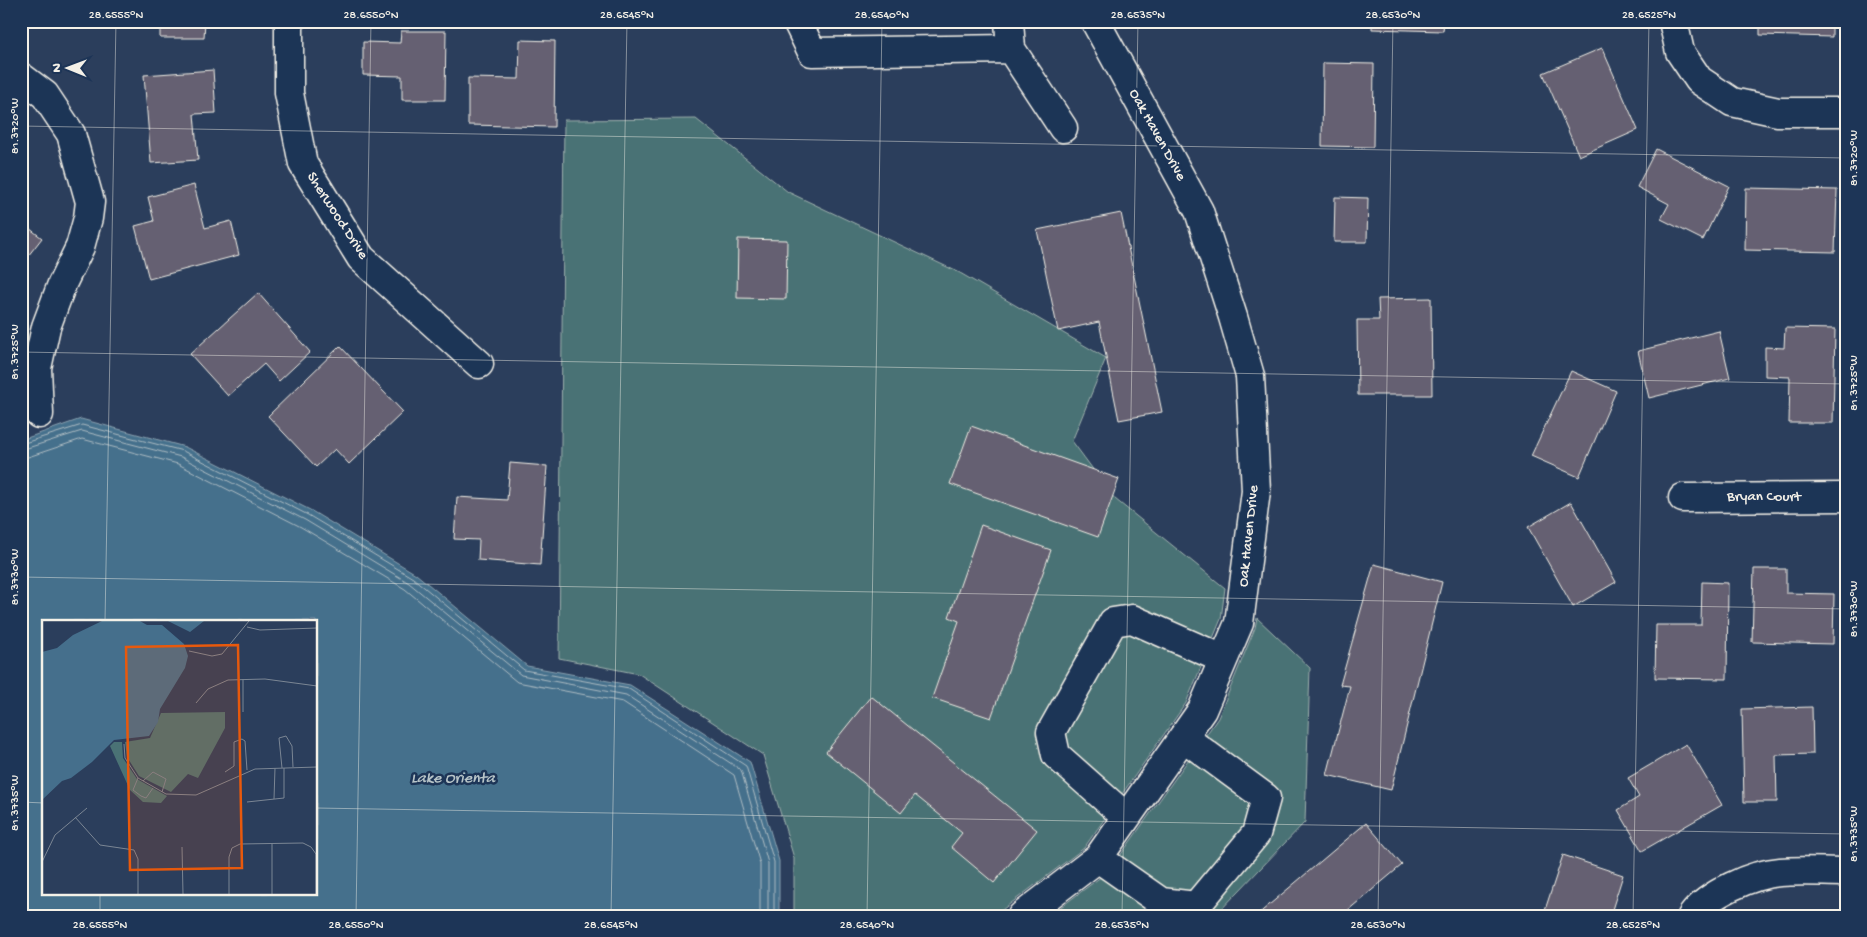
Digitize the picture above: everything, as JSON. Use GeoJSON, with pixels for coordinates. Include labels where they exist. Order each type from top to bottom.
{"type":"FeatureCollection","features":[{"type":"Feature","properties":{"kind":"street","name":"Sherwood Drive"},"geometry":{"type":"LineString","coordinates":[[289,21],[289,93],[303,164],[362,258],[479,364]]}},
{"type":"Feature","properties":{"kind":"street"},"geometry":{"type":"LineString","coordinates":[[797,21],[812,52],[1011,49]]}},
{"type":"Feature","properties":{"kind":"street"},"geometry":{"type":"LineString","coordinates":[[1009,21],[1011,49],[1063,128]]}},
{"type":"Feature","properties":{"kind":"street","name":"Oak Haven Drive"},"geometry":{"type":"LineString","coordinates":[[1022,916],[1098,858],[1202,710],[1239,623],[1256,491],[1250,376],[1199,211],[1095,21]]}},
{"type":"Feature","properties":{"kind":"street"},"geometry":{"type":"LineString","coordinates":[[1673,21],[1680,52],[1699,80],[1732,102],[1778,112],[1846,112]]}},
{"type":"Feature","properties":{"kind":"street"},"geometry":{"type":"LineString","coordinates":[[21,77],[45,95],[71,134],[90,202],[88,218],[80,247],[62,284],[46,327],[37,368],[39,414]]}},
{"type":"Feature","properties":{"kind":"street","name":"Bryan Court"},"geometry":{"type":"LineString","coordinates":[[1683,498],[1846,497]]}},
{"type":"Feature","properties":{"kind":"street"},"geometry":{"type":"LineString","coordinates":[[1126,817],[1056,755],[1051,732],[1113,622],[1132,619],[1223,659]]}},
{"type":"Feature","properties":{"kind":"street"},"geometry":{"type":"LineString","coordinates":[[1098,858],[1161,902],[1196,906],[1256,834],[1266,798],[1183,737]]}},
{"type":"Feature","properties":{"kind":"street"},"geometry":{"type":"LineString","coordinates":[[1692,916],[1700,905],[1738,883],[1778,872],[1846,872]]}},
{"type":"Feature","properties":{"kind":"green space"},"geometry":{"type":"Polygon","coordinates":[[[696,119],[788,192],[960,273],[1106,358],[1072,441],[1115,499],[1225,588],[1221,619],[1186,703],[1084,848],[994,916],[794,916],[794,858],[763,755],[639,674],[559,658],[564,120],[696,119]]]}},
{"type":"Feature","properties":{"kind":"green space"},"geometry":{"type":"Polygon","coordinates":[[[1257,618],[1310,668],[1305,822],[1215,916],[1049,916],[1110,870],[1218,718],[1255,628],[1257,618]]]}},
{"type":"Feature","properties":{"kind":"water","name":"Lake Orienta"},"geometry":{"type":"Polygon","coordinates":[[[81,419],[185,447],[310,510],[416,574],[527,666],[630,685],[750,762],[779,861],[779,916],[21,916],[21,440],[81,419]]]}},
{"type":"Feature","properties":{"kind":"building"},"geometry":{"type":"Polygon","coordinates":[[[160,21],[205,21],[204,38],[160,38],[160,21]]]}},
{"type":"Feature","properties":{"kind":"building"},"geometry":{"type":"Polygon","coordinates":[[[1372,21],[1444,21],[1443,31],[1372,29],[1372,21]]]}},
{"type":"Feature","properties":{"kind":"building"},"geometry":{"type":"Polygon","coordinates":[[[1760,21],[1832,21],[1832,37],[1760,35],[1760,21]]]}},
{"type":"Feature","properties":{"kind":"building"},"geometry":{"type":"Polygon","coordinates":[[[401,31],[446,31],[445,100],[402,100],[402,76],[363,75],[363,42],[400,43],[401,31]]]}},
{"type":"Feature","properties":{"kind":"building"},"geometry":{"type":"Polygon","coordinates":[[[520,40],[555,41],[554,127],[468,125],[468,78],[519,79],[520,40]]]}},
{"type":"Feature","properties":{"kind":"building"},"geometry":{"type":"Polygon","coordinates":[[[1602,48],[1638,130],[1579,156],[1543,73],[1602,48]]]}},
{"type":"Feature","properties":{"kind":"building"},"geometry":{"type":"Polygon","coordinates":[[[1323,63],[1374,64],[1373,147],[1322,146],[1323,63]]]}},
{"type":"Feature","properties":{"kind":"building"},"geometry":{"type":"Polygon","coordinates":[[[213,70],[216,113],[194,114],[198,160],[151,163],[144,75],[213,70]]]}},
{"type":"Feature","properties":{"kind":"building"},"geometry":{"type":"Polygon","coordinates":[[[1656,149],[1729,186],[1703,240],[1661,219],[1669,204],[1637,187],[1656,149]]]}},
{"type":"Feature","properties":{"kind":"building"},"geometry":{"type":"Polygon","coordinates":[[[194,185],[205,228],[231,221],[239,255],[149,279],[135,226],[154,221],[148,197],[194,185]]]}},
{"type":"Feature","properties":{"kind":"building"},"geometry":{"type":"Polygon","coordinates":[[[1746,188],[1837,190],[1835,252],[1745,250],[1746,188]]]}},
{"type":"Feature","properties":{"kind":"building"},"geometry":{"type":"Polygon","coordinates":[[[1335,197],[1368,198],[1367,242],[1334,242],[1335,197]]]}},
{"type":"Feature","properties":{"kind":"building"},"geometry":{"type":"Polygon","coordinates":[[[1121,213],[1162,412],[1119,420],[1099,322],[1058,331],[1037,230],[1121,213]]]}},
{"type":"Feature","properties":{"kind":"building"},"geometry":{"type":"Polygon","coordinates":[[[21,222],[42,238],[21,265],[21,222]]]}},
{"type":"Feature","properties":{"kind":"building"},"geometry":{"type":"Polygon","coordinates":[[[738,239],[787,240],[786,299],[737,298],[738,239]]]}},
{"type":"Feature","properties":{"kind":"building"},"geometry":{"type":"Polygon","coordinates":[[[258,293],[310,352],[279,381],[264,364],[228,396],[190,354],[258,293]]]}},
{"type":"Feature","properties":{"kind":"building"},"geometry":{"type":"Polygon","coordinates":[[[1431,298],[1432,395],[1358,395],[1357,320],[1379,320],[1378,299],[1431,298]]]}},
{"type":"Feature","properties":{"kind":"building"},"geometry":{"type":"Polygon","coordinates":[[[1785,328],[1835,329],[1833,423],[1789,423],[1790,377],[1765,376],[1765,347],[1784,348],[1785,328]]]}},
{"type":"Feature","properties":{"kind":"building"},"geometry":{"type":"Polygon","coordinates":[[[1719,331],[1730,378],[1649,398],[1638,351],[1719,331]]]}},
{"type":"Feature","properties":{"kind":"building"},"geometry":{"type":"Polygon","coordinates":[[[340,346],[403,412],[349,464],[335,449],[316,467],[268,416],[340,346]]]}},
{"type":"Feature","properties":{"kind":"building"},"geometry":{"type":"Polygon","coordinates":[[[1571,371],[1616,391],[1579,477],[1531,456],[1571,371]]]}},
{"type":"Feature","properties":{"kind":"building"},"geometry":{"type":"Polygon","coordinates":[[[971,426],[1119,479],[1098,537],[950,484],[971,426]]]}},
{"type":"Feature","properties":{"kind":"building"},"geometry":{"type":"Polygon","coordinates":[[[510,463],[547,466],[540,565],[478,560],[479,540],[454,539],[457,497],[507,500],[510,463]]]}},
{"type":"Feature","properties":{"kind":"building"},"geometry":{"type":"Polygon","coordinates":[[[1571,502],[1616,582],[1573,607],[1528,527],[1571,502]]]}},
{"type":"Feature","properties":{"kind":"building"},"geometry":{"type":"Polygon","coordinates":[[[981,525],[1051,550],[991,718],[932,698],[959,621],[949,617],[981,525]]]}},
{"type":"Feature","properties":{"kind":"building"},"geometry":{"type":"Polygon","coordinates":[[[1374,564],[1442,582],[1391,790],[1327,775],[1350,686],[1340,685],[1374,564]]]}},
{"type":"Feature","properties":{"kind":"building"},"geometry":{"type":"Polygon","coordinates":[[[1754,569],[1786,569],[1786,593],[1834,594],[1833,644],[1752,642],[1754,569]]]}},
{"type":"Feature","properties":{"kind":"building"},"geometry":{"type":"Polygon","coordinates":[[[1702,582],[1728,583],[1727,679],[1655,678],[1656,625],[1701,625],[1702,582]]]}},
{"type":"Feature","properties":{"kind":"building"},"geometry":{"type":"Polygon","coordinates":[[[871,696],[1037,830],[994,883],[951,847],[962,833],[915,795],[901,813],[826,752],[871,696]]]}},
{"type":"Feature","properties":{"kind":"building"},"geometry":{"type":"Polygon","coordinates":[[[1812,707],[1813,754],[1776,755],[1777,802],[1744,802],[1742,709],[1812,707]]]}},
{"type":"Feature","properties":{"kind":"building"},"geometry":{"type":"Polygon","coordinates":[[[1686,744],[1722,805],[1642,851],[1618,810],[1639,797],[1628,778],[1686,744]]]}},
{"type":"Feature","properties":{"kind":"building"},"geometry":{"type":"Polygon","coordinates":[[[1366,823],[1402,865],[1341,916],[1256,916],[1366,823]]]}},
{"type":"Feature","properties":{"kind":"building"},"geometry":{"type":"Polygon","coordinates":[[[1563,855],[1623,875],[1610,916],[1543,916],[1563,855]]]}}]}
